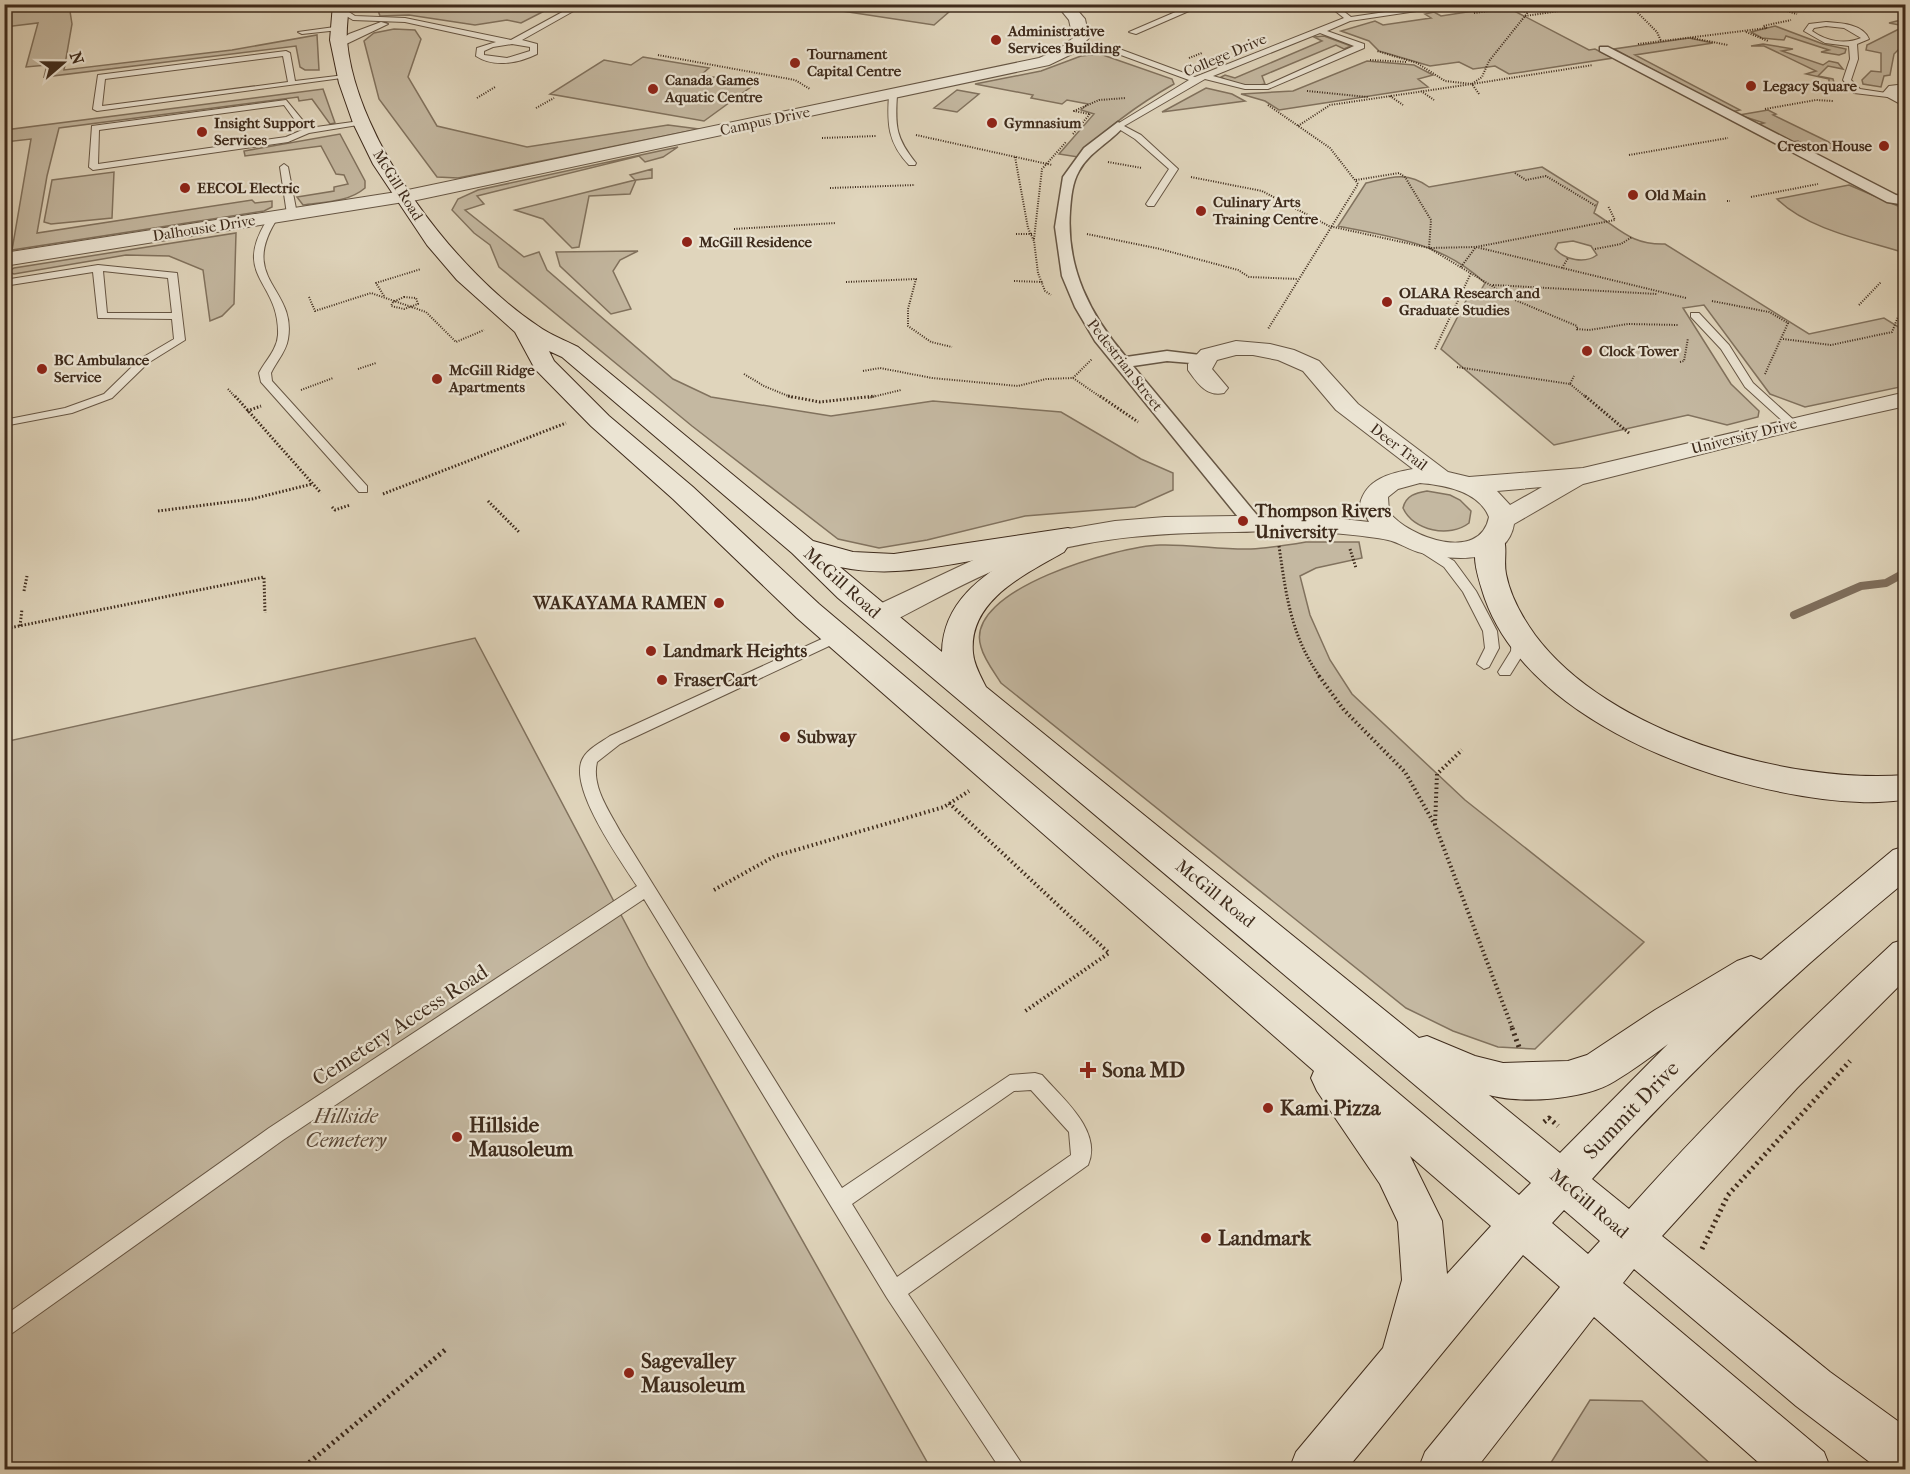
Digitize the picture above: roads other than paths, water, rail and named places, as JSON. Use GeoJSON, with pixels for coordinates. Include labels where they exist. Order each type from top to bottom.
{"type":"FeatureCollection","features":[{"type":"Feature","properties":{"kind":"main road","name":"McGill Road"},"geometry":{"type":"LineString","coordinates":[[341,7],[339,36],[345,77],[360,124],[403,197],[431,237],[466,275],[526,330],[570,352],[879,616],[1813,1389],[1905,1458]]}},
{"type":"Feature","properties":{"kind":"main road","name":"Dalhousie Drive"},"geometry":{"type":"LineString","coordinates":[[4,260],[403,197]]}},
{"type":"Feature","properties":{"kind":"main road","name":"McGill Road"},"geometry":{"type":"LineString","coordinates":[[526,330],[544,364],[600,421],[837,637],[1806,1470]]}},
{"type":"Feature","properties":{"kind":"main road"},"geometry":{"type":"LineString","coordinates":[[1496,530],[1492,576],[1502,603],[1519,636],[1539,662],[1607,714],[1658,740],[1719,764],[1788,780],[1863,790],[1905,788]]}},
{"type":"Feature","properties":{"kind":"main road"},"geometry":{"type":"LineString","coordinates":[[802,548],[840,561],[904,564],[1068,537]]}},
{"type":"Feature","properties":{"kind":"main road"},"geometry":{"type":"LineString","coordinates":[[972,693],[957,654],[957,631],[964,613],[984,592],[1010,571],[1068,537]]}},
{"type":"Feature","properties":{"kind":"main road"},"geometry":{"type":"LineString","coordinates":[[837,637],[879,616]]}},
{"type":"Feature","properties":{"kind":"main road","name":"Summit Drive"},"geometry":{"type":"LineString","coordinates":[[1314,1470],[1405,1357],[1563,1182],[1696,1042],[1811,935],[1905,860]]}},
{"type":"Feature","properties":{"kind":"main road"},"geometry":{"type":"LineString","coordinates":[[1383,1032],[1469,1072],[1503,1081],[1568,1079],[1599,1070],[1669,1022],[1811,935]]}},
{"type":"Feature","properties":{"kind":"main road"},"geometry":{"type":"LineString","coordinates":[[1447,1466],[1631,1238],[1762,1093],[1905,954]]}},
{"type":"Feature","properties":{"kind":"main road"},"geometry":{"type":"LineString","coordinates":[[1304,1040],[1395,1170],[1419,1221],[1425,1280],[1405,1357]]}},
{"type":"Feature","properties":{"kind":"street"},"geometry":{"type":"LineString","coordinates":[[4,7],[15,4]]}},
{"type":"Feature","properties":{"kind":"street"},"geometry":{"type":"LineString","coordinates":[[1063,4],[1080,26],[1081,38],[1076,44]]}},
{"type":"Feature","properties":{"kind":"street","name":"Campus Drive"},"geometry":{"type":"LineString","coordinates":[[403,197],[1043,62],[1057,57],[1076,44]]}},
{"type":"Feature","properties":{"kind":"street"},"geometry":{"type":"LineString","coordinates":[[1604,49],[1892,200],[1905,201]]}},
{"type":"Feature","properties":{"kind":"street","name":"Pedestrian Street"},"geometry":{"type":"LineString","coordinates":[[1118,126],[1074,169],[1065,193],[1061,243],[1071,282],[1101,338],[1254,525]]}},
{"type":"Feature","properties":{"kind":"street","name":"Deer Trail"},"geometry":{"type":"LineString","coordinates":[[1203,359],[1226,349],[1250,348],[1280,353],[1309,364],[1318,371],[1339,400],[1438,476]]}},
{"type":"Feature","properties":{"kind":"street"},"geometry":{"type":"LineString","coordinates":[[1122,363],[1167,356],[1203,359],[1200,370],[1216,388]]}},
{"type":"Feature","properties":{"kind":"street","name":"University Drive"},"geometry":{"type":"LineString","coordinates":[[1469,485],[1583,476],[1792,424],[1905,399]]}},
{"type":"Feature","properties":{"kind":"street","name":"Deer Trail"},"geometry":{"type":"LineString","coordinates":[[1360,418],[1362,427],[1382,456],[1381,491],[1375,513],[1394,533]]}},
{"type":"Feature","properties":{"kind":"street"},"geometry":{"type":"LineString","coordinates":[[1309,523],[1420,475],[1438,476],[1469,485],[1488,496],[1498,507],[1496,530]]}},
{"type":"Feature","properties":{"kind":"street","name":"University Drive"},"geometry":{"type":"LineString","coordinates":[[1394,533],[1418,544],[1463,549],[1583,476]]}},
{"type":"Feature","properties":{"kind":"street"},"geometry":{"type":"LineString","coordinates":[[879,616],[996,560],[1068,537],[1115,529],[1165,525],[1309,523],[1394,533]]}},
{"type":"Feature","properties":{"kind":"lane"},"geometry":{"type":"LineString","coordinates":[[341,7],[353,18],[405,20],[509,42],[534,46],[534,52],[524,58],[507,61],[490,61],[480,56],[480,50],[490,45],[509,42],[583,4]]}},
{"type":"Feature","properties":{"kind":"lane"},"geometry":{"type":"LineString","coordinates":[[1133,32],[1202,4]]}},
{"type":"Feature","properties":{"kind":"lane"},"geometry":{"type":"LineString","coordinates":[[1344,4],[1338,10],[1349,19]]}},
{"type":"Feature","properties":{"kind":"lane","name":"College Drive"},"geometry":{"type":"LineString","coordinates":[[1118,126],[1200,78],[1349,19],[1460,4]]}},
{"type":"Feature","properties":{"kind":"lane"},"geometry":{"type":"LineString","coordinates":[[302,32],[339,36],[405,20]]}},
{"type":"Feature","properties":{"kind":"lane"},"geometry":{"type":"LineString","coordinates":[[1818,24],[1836,25],[1859,31],[1866,36],[1863,40],[1853,43],[1824,40],[1810,34],[1808,28],[1818,24]]}},
{"type":"Feature","properties":{"kind":"lane"},"geometry":{"type":"LineString","coordinates":[[1076,44],[1111,49],[1200,78],[1245,87],[1268,87],[1361,46],[1321,31]]}},
{"type":"Feature","properties":{"kind":"lane"},"geometry":{"type":"LineString","coordinates":[[1853,43],[1854,59],[1846,80],[1857,91],[1903,86]]}},
{"type":"Feature","properties":{"kind":"lane"},"geometry":{"type":"LineString","coordinates":[[292,84],[286,53],[101,77],[97,109],[292,84],[345,77]]}},
{"type":"Feature","properties":{"kind":"lane"},"geometry":{"type":"LineString","coordinates":[[893,94],[891,119],[896,147],[912,164]]}},
{"type":"Feature","properties":{"kind":"lane"},"geometry":{"type":"LineString","coordinates":[[307,131],[286,102],[95,128],[93,167],[288,139],[307,131],[360,124]]}},
{"type":"Feature","properties":{"kind":"lane"},"geometry":{"type":"LineString","coordinates":[[1118,126],[1138,137],[1174,169],[1151,204]]}},
{"type":"Feature","properties":{"kind":"lane"},"geometry":{"type":"LineString","coordinates":[[284,167],[283,215],[261,231],[256,251],[263,278],[283,324],[284,338],[280,350],[265,373],[267,382],[363,489]]}},
{"type":"Feature","properties":{"kind":"lane"},"geometry":{"type":"LineString","coordinates":[[98,268],[102,316],[178,316]]}},
{"type":"Feature","properties":{"kind":"lane"},"geometry":{"type":"LineString","coordinates":[[4,283],[98,268],[173,275],[180,340],[144,361],[108,396],[68,411],[8,423]]}},
{"type":"Feature","properties":{"kind":"lane"},"geometry":{"type":"LineString","coordinates":[[1695,315],[1725,347],[1749,385],[1792,424]]}},
{"type":"Feature","properties":{"kind":"lane"},"geometry":{"type":"LineString","coordinates":[[1418,544],[1449,564],[1469,591],[1490,631],[1492,648],[1484,664]]}},
{"type":"Feature","properties":{"kind":"lane"},"geometry":{"type":"LineString","coordinates":[[1505,672],[1518,651],[1519,636]]}},
{"type":"Feature","properties":{"kind":"lane"},"geometry":{"type":"LineString","coordinates":[[837,637],[615,740],[590,760],[586,772],[590,787],[615,837],[838,1202],[894,1291],[1015,1470]]}},
{"type":"Feature","properties":{"kind":"lane","name":"Cemetery Access Road"},"geometry":{"type":"LineString","coordinates":[[4,1329],[276,1134],[647,888]]}},
{"type":"Feature","properties":{"kind":"lane"},"geometry":{"type":"LineString","coordinates":[[838,1202],[1010,1083],[1035,1081],[1078,1129],[1081,1159],[894,1291]]}},
{"type":"Feature","properties":{"kind":"waterway"},"geometry":{"type":"LineString","coordinates":[[1794,615],[1861,586],[1886,583],[1906,572]]}},
{"type":"Feature","properties":{"kind":"place","name":"Administrative Services Building"},"geometry":{"type":"Point","coordinates":[996,40]}},
{"type":"Feature","properties":{"kind":"place","name":"Tournament Capital Centre"},"geometry":{"type":"Point","coordinates":[795,63]}},
{"type":"Feature","properties":{"kind":"place","name":"Legacy Square"},"geometry":{"type":"Point","coordinates":[1751,86]}},
{"type":"Feature","properties":{"kind":"place","name":"Canada Games Aquatic Centre"},"geometry":{"type":"Point","coordinates":[653,89]}},
{"type":"Feature","properties":{"kind":"place","name":"Gymnasium"},"geometry":{"type":"Point","coordinates":[992,123]}},
{"type":"Feature","properties":{"kind":"place","name":"Insight Support Services"},"geometry":{"type":"Point","coordinates":[202,132]}},
{"type":"Feature","properties":{"kind":"place","name":"Creston House"},"geometry":{"type":"Point","coordinates":[1884,146]}},
{"type":"Feature","properties":{"kind":"place","name":"EECOL Electric"},"geometry":{"type":"Point","coordinates":[185,188]}},
{"type":"Feature","properties":{"kind":"place","name":"Old Main"},"geometry":{"type":"Point","coordinates":[1633,195]}},
{"type":"Feature","properties":{"kind":"place","name":"Culinary Arts Training Centre"},"geometry":{"type":"Point","coordinates":[1201,211]}},
{"type":"Feature","properties":{"kind":"place","name":"McGill Residence"},"geometry":{"type":"Point","coordinates":[687,242]}},
{"type":"Feature","properties":{"kind":"place","name":"OLARA Research and Graduate Studies"},"geometry":{"type":"Point","coordinates":[1387,302]}},
{"type":"Feature","properties":{"kind":"place","name":"Clock Tower"},"geometry":{"type":"Point","coordinates":[1587,351]}},
{"type":"Feature","properties":{"kind":"place","name":"BC Ambulance Service"},"geometry":{"type":"Point","coordinates":[42,369]}},
{"type":"Feature","properties":{"kind":"place","name":"McGill Ridge Apartments"},"geometry":{"type":"Point","coordinates":[437,379]}},
{"type":"Feature","properties":{"kind":"place","name":"Thompson Rivers University"},"geometry":{"type":"Point","coordinates":[1243,521]}},
{"type":"Feature","properties":{"kind":"place","name":"WAKAYAMA RAMEN"},"geometry":{"type":"Point","coordinates":[719,603]}},
{"type":"Feature","properties":{"kind":"place","name":"Landmark Heights"},"geometry":{"type":"Point","coordinates":[651,651]}},
{"type":"Feature","properties":{"kind":"place","name":"FraserCart"},"geometry":{"type":"Point","coordinates":[662,680]}},
{"type":"Feature","properties":{"kind":"place","name":"Subway"},"geometry":{"type":"Point","coordinates":[785,737]}},
{"type":"Feature","properties":{"kind":"place","name":"Sona MD"},"geometry":{"type":"Point","coordinates":[1088,1070]}},
{"type":"Feature","properties":{"kind":"place","name":"Kami Pizza"},"geometry":{"type":"Point","coordinates":[1268,1108]}},
{"type":"Feature","properties":{"kind":"place","name":"Hillside Mausoleum"},"geometry":{"type":"Point","coordinates":[457,1137]}},
{"type":"Feature","properties":{"kind":"place","name":"Landmark"},"geometry":{"type":"Point","coordinates":[1206,1238]}},
{"type":"Feature","properties":{"kind":"place","name":"Sagevalley Mausoleum"},"geometry":{"type":"Point","coordinates":[629,1373]}},
{"type":"Feature","properties":{"kind":"park label","name":"Hillside Cemetery"},"geometry":{"type":"Point","coordinates":[346,1128]}}]}
